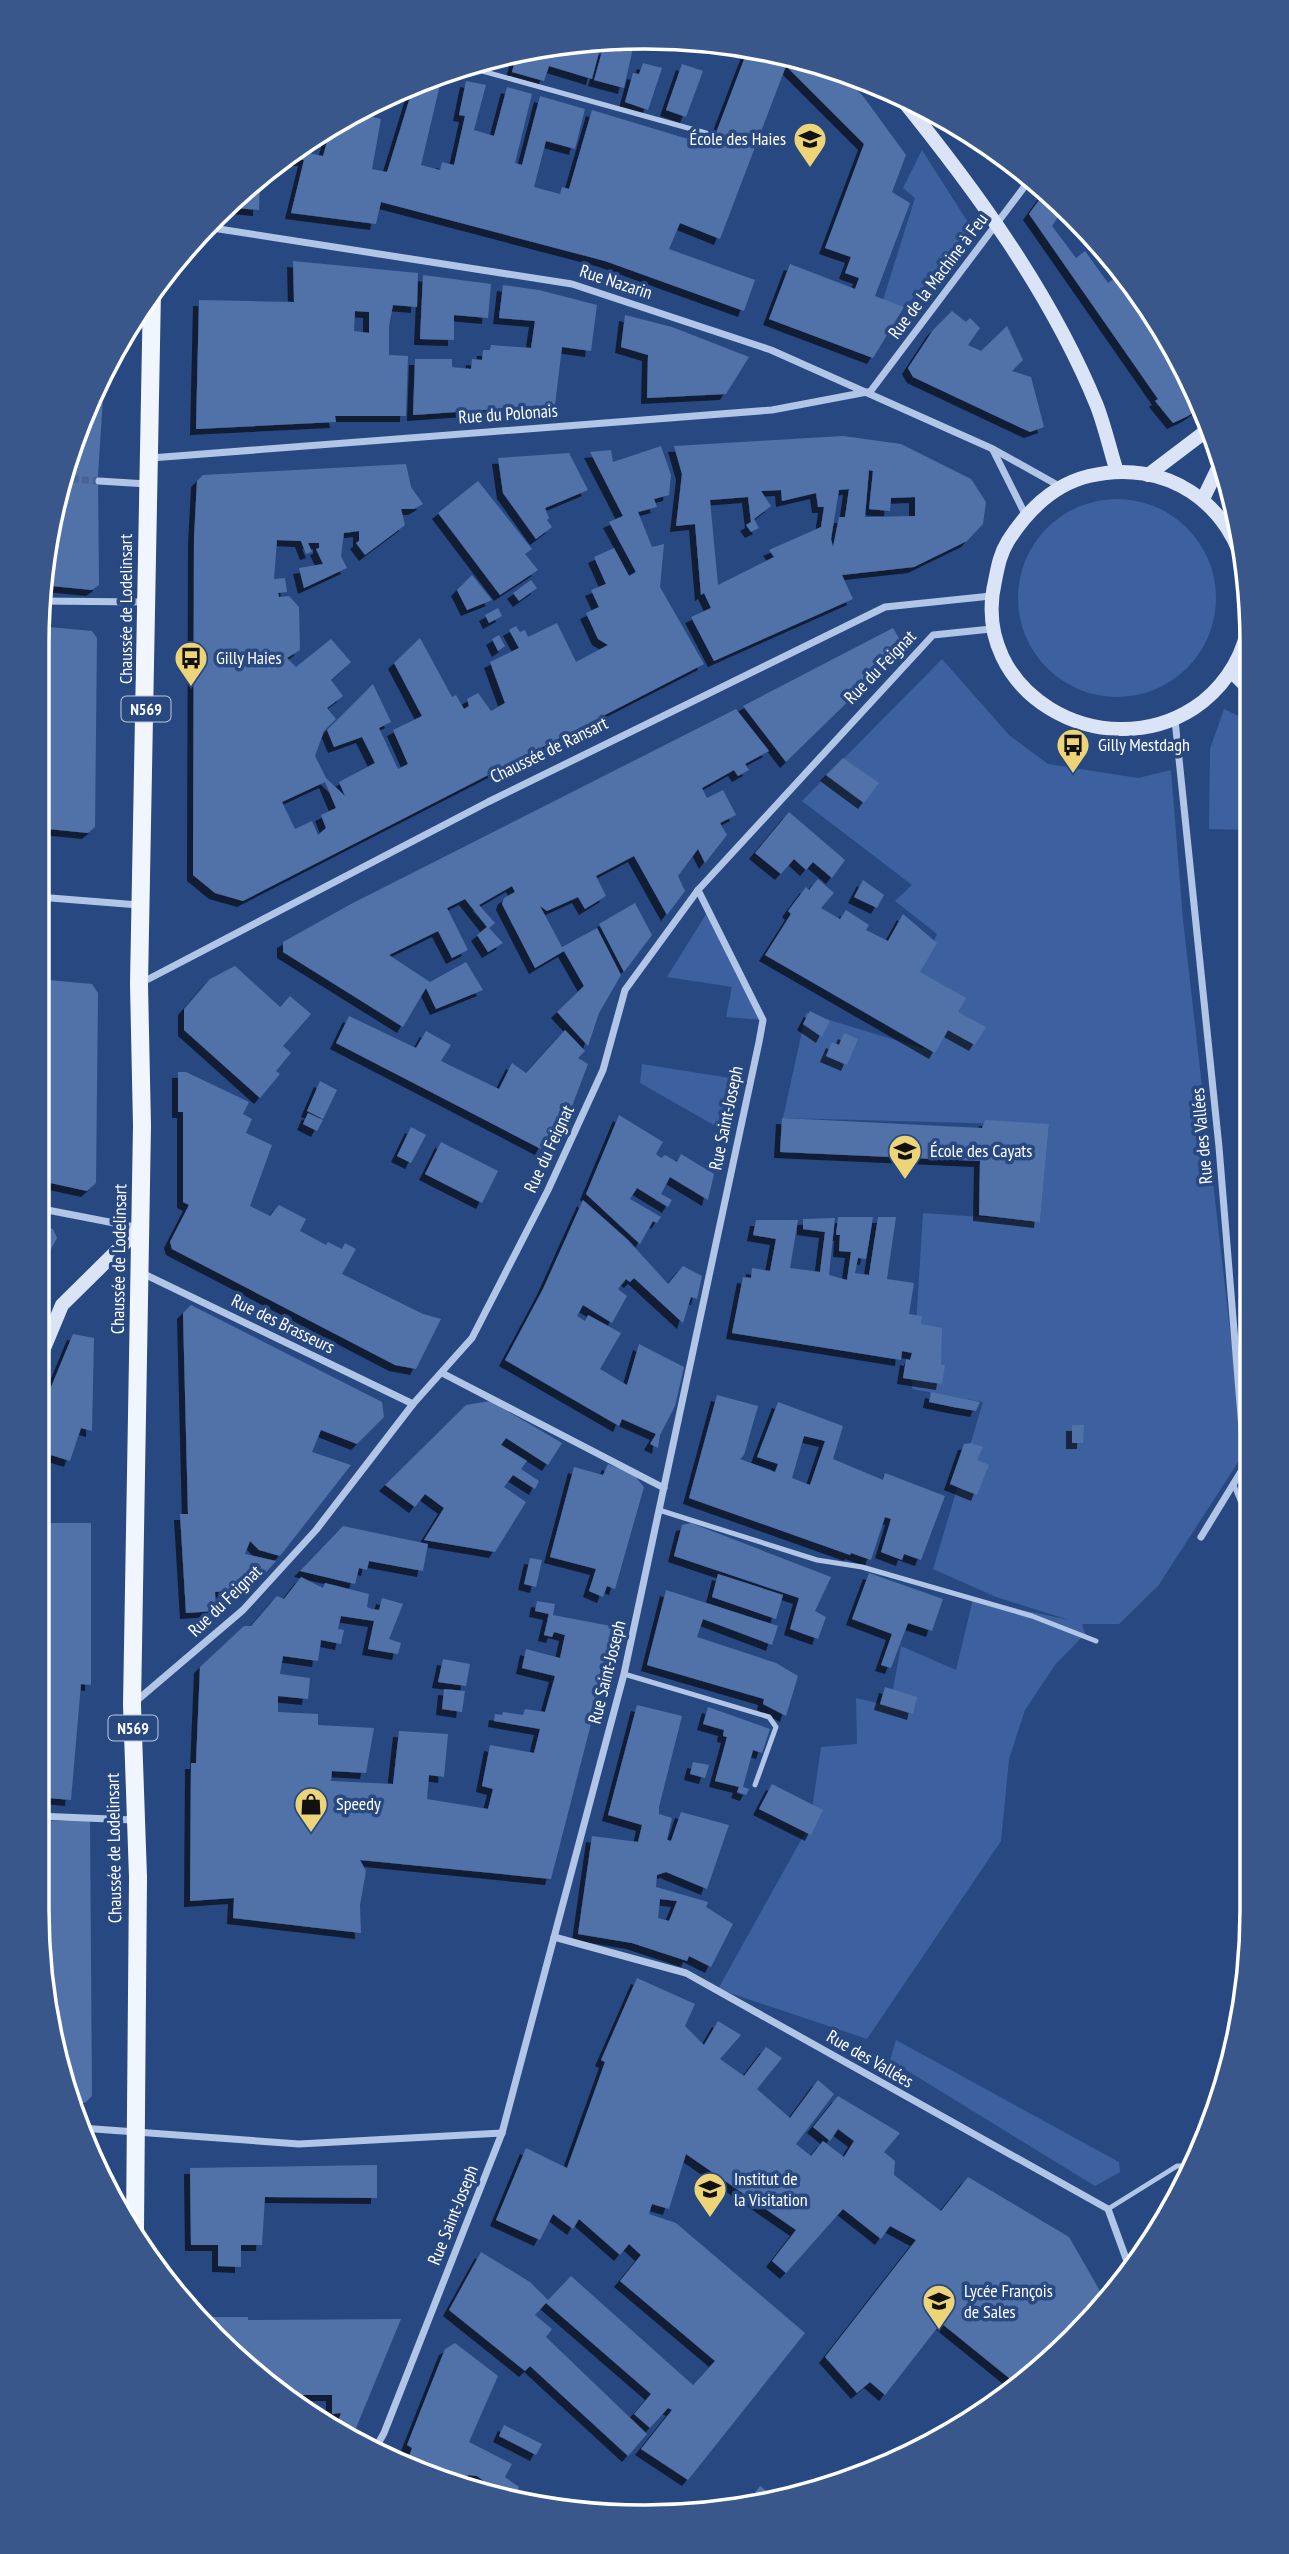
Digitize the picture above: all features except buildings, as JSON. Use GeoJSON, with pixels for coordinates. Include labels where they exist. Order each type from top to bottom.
{"type":"FeatureCollection","features":[{"type":"Feature","properties":{"kind":"main road"},"geometry":{"type":"LineString","coordinates":[[911,112],[1030,275],[1097,407],[1117,472]]}},
{"type":"Feature","properties":{"kind":"main road","name":"Chaussée de Lodelinsart"},"geometry":{"type":"LineString","coordinates":[[135,2217],[136,1820],[132,1705],[140,1272],[140,905],[148,602],[147,458],[151,311]]}},
{"type":"Feature","properties":{"kind":"main road"},"geometry":{"type":"LineString","coordinates":[[1148,475],[1201,435]]}},
{"type":"Feature","properties":{"kind":"main road"},"geometry":{"type":"LineString","coordinates":[[1227,521],[1203,499],[1148,475],[1117,472],[1088,477],[1061,487],[1025,514],[1001,552],[991,596],[991,629],[1003,655],[1026,689],[1058,715],[1096,729],[1136,731],[1175,720],[1207,700],[1231,671],[1240,649]]}},
{"type":"Feature","properties":{"kind":"main road"},"geometry":{"type":"LineString","coordinates":[[1203,499],[1215,474]]}},
{"type":"Feature","properties":{"kind":"main road"},"geometry":{"type":"LineString","coordinates":[[1231,671],[1240,680]]}},
{"type":"Feature","properties":{"kind":"main road"},"geometry":{"type":"LineString","coordinates":[[49,1336],[62,1305],[140,1228]]}},
{"type":"Feature","properties":{"kind":"street","name":"Rue de la Machine à Feu"},"geometry":{"type":"LineString","coordinates":[[870,392],[1025,187]]}},
{"type":"Feature","properties":{"kind":"street","name":"Rue Nazarin"},"geometry":{"type":"LineString","coordinates":[[217,230],[572,284],[771,350],[993,449],[1061,487]]}},
{"type":"Feature","properties":{"kind":"street","name":"Rue du Polonais"},"geometry":{"type":"LineString","coordinates":[[147,458],[772,410],[870,392]]}},
{"type":"Feature","properties":{"kind":"street"},"geometry":{"type":"LineString","coordinates":[[993,449],[1025,514]]}},
{"type":"Feature","properties":{"kind":"street"},"geometry":{"type":"LineString","coordinates":[[99,481],[147,484]]}},
{"type":"Feature","properties":{"kind":"street","name":"Chaussée de Ransart"},"geometry":{"type":"LineString","coordinates":[[139,984],[488,802],[885,607],[991,596]]}},
{"type":"Feature","properties":{"kind":"street"},"geometry":{"type":"LineString","coordinates":[[51,601],[148,602]]}},
{"type":"Feature","properties":{"kind":"street","name":"Rue du Feignat"},"geometry":{"type":"LineString","coordinates":[[132,1705],[243,1609],[316,1530],[413,1404],[444,1374],[472,1338],[548,1190],[603,1070],[625,990],[698,890],[933,635],[991,629]]}},
{"type":"Feature","properties":{"kind":"street","name":"Rue des Vallées"},"geometry":{"type":"LineString","coordinates":[[1175,720],[1219,1147],[1240,1404]]}},
{"type":"Feature","properties":{"kind":"street","name":"Rue Saint-Joseph"},"geometry":{"type":"LineString","coordinates":[[378,2442],[502,2133],[624,1674],[763,1020],[698,890]]}},
{"type":"Feature","properties":{"kind":"street"},"geometry":{"type":"LineString","coordinates":[[49,898],[140,905]]}},
{"type":"Feature","properties":{"kind":"street"},"geometry":{"type":"LineString","coordinates":[[49,1210],[140,1228]]}},
{"type":"Feature","properties":{"kind":"street","name":"Rue des Brasseurs"},"geometry":{"type":"LineString","coordinates":[[140,1272],[413,1404]]}},
{"type":"Feature","properties":{"kind":"street"},"geometry":{"type":"LineString","coordinates":[[444,1374],[664,1488]]}},
{"type":"Feature","properties":{"kind":"street","name":"Rue des Vallées"},"geometry":{"type":"LineString","coordinates":[[1201,1537],[1240,1472]]}},
{"type":"Feature","properties":{"kind":"street"},"geometry":{"type":"LineString","coordinates":[[49,1816],[136,1820]]}},
{"type":"Feature","properties":{"kind":"street","name":"Rue des Vallées"},"geometry":{"type":"LineString","coordinates":[[554,1937],[686,1973],[871,2079],[1108,2209]]}},
{"type":"Feature","properties":{"kind":"street"},"geometry":{"type":"LineString","coordinates":[[91,2129],[299,2144],[502,2133]]}},
{"type":"Feature","properties":{"kind":"street"},"geometry":{"type":"LineString","coordinates":[[1108,2209],[1126,2259]]}},
{"type":"Feature","properties":{"kind":"lane"},"geometry":{"type":"LineString","coordinates":[[483,71],[706,133]]}},
{"type":"Feature","properties":{"kind":"lane"},"geometry":{"type":"LineString","coordinates":[[1233,1483],[1240,1500]]}},
{"type":"Feature","properties":{"kind":"lane"},"geometry":{"type":"LineString","coordinates":[[659,1510],[817,1560],[862,1567],[1032,1616],[1096,1641]]}},
{"type":"Feature","properties":{"kind":"lane"},"geometry":{"type":"LineString","coordinates":[[624,1674],[769,1717],[776,1727],[755,1785]]}},
{"type":"Feature","properties":{"kind":"lane"},"geometry":{"type":"LineString","coordinates":[[1108,2209],[1177,2166],[1182,2166]]}},
{"type":"Feature","properties":{"kind":"shaded area"},"geometry":{"type":"Polygon","coordinates":[[[922,150],[976,235],[904,307],[883,300],[915,198],[903,188],[922,150]]]}},
{"type":"Feature","properties":{"kind":"shaded area"},"geometry":{"type":"Polygon","coordinates":[[[1117,499],[1155,506],[1187,528],[1209,560],[1216,598],[1209,636],[1187,668],[1155,690],[1117,697],[1079,690],[1047,668],[1025,636],[1018,598],[1025,560],[1047,528],[1079,506],[1117,499]]]}},
{"type":"Feature","properties":{"kind":"shaded area"},"geometry":{"type":"Polygon","coordinates":[[[942,659],[1009,735],[1048,764],[1138,778],[1171,770],[1183,920],[1240,1418],[1240,1459],[1158,1586],[1119,1624],[1082,1624],[1085,1634],[1055,1665],[1025,1710],[1009,1759],[1001,1841],[867,2039],[718,1989],[810,1824],[821,1747],[857,1744],[856,1698],[890,1706],[901,1646],[956,1670],[973,1599],[1069,1620],[996,1597],[933,1569],[983,1402],[912,1389],[923,1213],[1040,1221],[1049,1125],[783,1118],[806,1013],[935,1052],[911,992],[937,934],[895,901],[912,885],[802,801],[942,659]]]}},
{"type":"Feature","properties":{"kind":"shaded area"},"geometry":{"type":"Polygon","coordinates":[[[1224,709],[1240,717],[1240,830],[1209,829],[1210,749],[1224,709]]]}},
{"type":"Feature","properties":{"kind":"shaded area"},"geometry":{"type":"Polygon","coordinates":[[[708,911],[763,1020],[726,1017],[732,987],[667,977],[708,911]]]}},
{"type":"Feature","properties":{"kind":"shaded area"},"geometry":{"type":"Polygon","coordinates":[[[642,1064],[736,1079],[726,1132],[640,1083],[642,1064]]]}},
{"type":"Feature","properties":{"kind":"shaded area"},"geometry":{"type":"Polygon","coordinates":[[[896,2040],[1119,2162],[1120,2172],[1095,2186],[890,2060],[896,2040]]]}},
{"type":"Feature","properties":{"kind":"tunnel"},"geometry":{"type":"LineString","coordinates":[[73,479],[99,481]]}},
{"type":"Feature","properties":{"kind":"place","name":"École des Haies"},"geometry":{"type":"Point","coordinates":[810,169]}},
{"type":"Feature","properties":{"kind":"place","name":"Gilly Haies"},"geometry":{"type":"Point","coordinates":[191,688]}},
{"type":"Feature","properties":{"kind":"place","name":"Gilly Mestdagh"},"geometry":{"type":"Point","coordinates":[1073,775]}},
{"type":"Feature","properties":{"kind":"place","name":"École des Cayats"},"geometry":{"type":"Point","coordinates":[905,1181]}},
{"type":"Feature","properties":{"kind":"place","name":"Speedy"},"geometry":{"type":"Point","coordinates":[311,1834]}},
{"type":"Feature","properties":{"kind":"place","name":"Institut de la Visitation"},"geometry":{"type":"Point","coordinates":[710,2219]}},
{"type":"Feature","properties":{"kind":"place","name":"Lycée François de Sales"},"geometry":{"type":"Point","coordinates":[939,2331]}}]}
